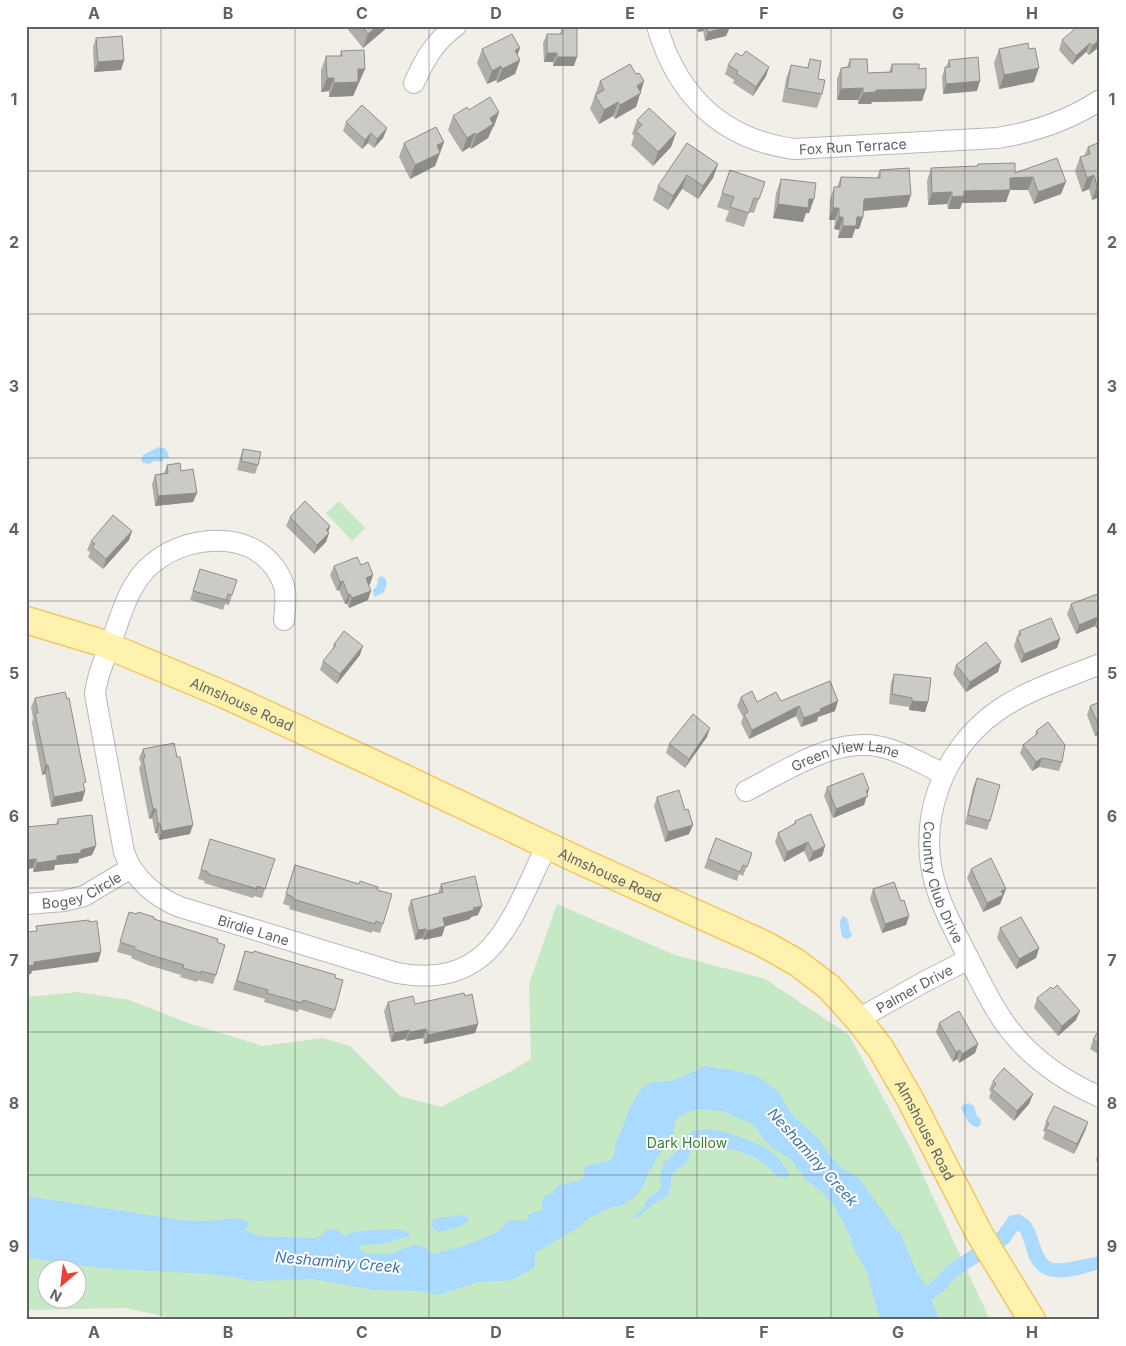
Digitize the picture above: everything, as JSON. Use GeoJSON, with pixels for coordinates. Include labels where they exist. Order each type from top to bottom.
{"type":"FeatureCollection","features":[{"type":"Feature","properties":{"kind":"main road","name":"Almshouse Road"},"geometry":{"type":"LineString","coordinates":[[26,620],[110,646],[234,699],[780,952],[816,976],[829,987],[858,1019],[882,1049],[910,1099],[970,1217],[1032,1320]]}},
{"type":"Feature","properties":{"kind":"street"},"geometry":{"type":"LineString","coordinates":[[414,83],[426,55],[437,42],[456,26]]}},
{"type":"Feature","properties":{"kind":"street","name":"Fox Run Terrace"},"geometry":{"type":"LineString","coordinates":[[657,26],[667,56],[677,75],[705,109],[741,133],[761,142],[782,147],[794,148],[997,138],[1025,133],[1052,125],[1077,114],[1100,100]]}},
{"type":"Feature","properties":{"kind":"street","name":"Birdie Lane"},"geometry":{"type":"LineString","coordinates":[[284,620],[286,597],[284,586],[270,562],[251,548],[219,540],[199,542],[179,547],[167,553],[145,570],[134,585],[126,601],[97,681],[95,698],[123,846],[131,868],[156,894],[180,907],[397,973],[414,976],[444,975],[462,969],[478,960],[494,945],[509,922],[547,845]]}},
{"type":"Feature","properties":{"kind":"street","name":"Country Club Drive"},"geometry":{"type":"LineString","coordinates":[[1100,664],[1025,695],[995,713],[970,735],[957,751],[944,774],[932,808],[929,829],[929,851],[938,893],[958,940],[995,1009],[1024,1046],[1046,1067],[1063,1079],[1100,1097]]}},
{"type":"Feature","properties":{"kind":"street","name":"Green View Lane"},"geometry":{"type":"LineString","coordinates":[[746,792],[824,752],[842,746],[861,744],[892,750],[944,774]]}},
{"type":"Feature","properties":{"kind":"street","name":"Bogey Circle"},"geometry":{"type":"LineString","coordinates":[[26,904],[64,901],[84,896],[131,868]]}},
{"type":"Feature","properties":{"kind":"street","name":"Palmer Drive"},"geometry":{"type":"LineString","coordinates":[[858,1019],[969,959]]}},
{"type":"Feature","properties":{"kind":"green space"},"geometry":{"type":"Polygon","coordinates":[[[339,501],[365,528],[352,541],[326,513],[339,501]]]}},
{"type":"Feature","properties":{"kind":"green space","name":"Dark Hollow"},"geometry":{"type":"Polygon","coordinates":[[[557,904],[675,955],[765,979],[849,1035],[910,1147],[990,1320],[182,1320],[125,1308],[26,1310],[26,997],[78,992],[129,1000],[191,1024],[263,1046],[322,1038],[350,1046],[400,1096],[441,1107],[531,1059],[529,984],[557,904]]]}},
{"type":"Feature","properties":{"kind":"water"},"geometry":{"type":"Polygon","coordinates":[[[159,447],[166,449],[169,456],[168,459],[164,458],[162,462],[143,463],[141,460],[143,455],[159,447]]]}},
{"type":"Feature","properties":{"kind":"water"},"geometry":{"type":"Polygon","coordinates":[[[382,576],[387,583],[384,592],[375,597],[373,590],[377,586],[378,578],[382,576]]]}},
{"type":"Feature","properties":{"kind":"water"},"geometry":{"type":"Polygon","coordinates":[[[843,916],[848,919],[847,922],[852,934],[847,939],[842,937],[840,924],[843,916]]]}},
{"type":"Feature","properties":{"kind":"water","name":"Neshaminy Creek"},"geometry":{"type":"Polygon","coordinates":[[[705,1066],[757,1076],[778,1091],[792,1115],[817,1137],[833,1159],[844,1170],[859,1178],[893,1226],[901,1234],[915,1268],[926,1286],[947,1266],[998,1232],[1009,1216],[1019,1214],[1031,1223],[1043,1252],[1049,1261],[1063,1263],[1100,1256],[1100,1269],[1070,1277],[1051,1277],[1042,1273],[1029,1258],[1020,1232],[1017,1231],[1009,1243],[957,1276],[944,1291],[931,1300],[940,1320],[880,1320],[866,1270],[834,1206],[823,1193],[807,1181],[790,1158],[777,1151],[765,1141],[753,1124],[722,1111],[697,1109],[685,1113],[675,1121],[672,1139],[657,1157],[648,1172],[646,1181],[636,1196],[623,1205],[612,1207],[589,1218],[579,1227],[535,1253],[535,1267],[513,1280],[478,1282],[438,1295],[421,1291],[373,1290],[313,1279],[254,1281],[213,1274],[114,1269],[88,1266],[88,1258],[38,1259],[26,1257],[26,1196],[181,1220],[209,1221],[238,1218],[251,1223],[245,1229],[247,1231],[261,1236],[315,1238],[322,1235],[325,1230],[333,1229],[338,1230],[344,1236],[357,1231],[399,1229],[409,1232],[410,1236],[383,1244],[361,1245],[359,1248],[365,1253],[390,1254],[414,1245],[424,1247],[433,1254],[449,1250],[497,1232],[507,1222],[512,1220],[528,1220],[529,1214],[542,1210],[542,1202],[545,1196],[553,1193],[556,1187],[585,1177],[584,1168],[586,1166],[611,1160],[614,1155],[616,1142],[631,1106],[643,1087],[655,1082],[677,1079],[705,1066]]]}},
{"type":"Feature","properties":{"kind":"water"},"geometry":{"type":"Polygon","coordinates":[[[969,1103],[974,1106],[977,1116],[981,1119],[979,1127],[975,1127],[970,1123],[961,1109],[963,1105],[969,1103]]]}},
{"type":"Feature","properties":{"kind":"water"},"geometry":{"type":"Polygon","coordinates":[[[706,1129],[723,1131],[763,1146],[777,1156],[789,1173],[788,1179],[777,1176],[754,1157],[735,1150],[697,1146],[692,1149],[686,1164],[673,1174],[669,1195],[655,1203],[637,1218],[632,1218],[643,1208],[649,1197],[661,1187],[660,1174],[664,1162],[679,1150],[683,1139],[693,1131],[706,1129]]]}},
{"type":"Feature","properties":{"kind":"water"},"geometry":{"type":"Polygon","coordinates":[[[463,1215],[469,1219],[455,1228],[438,1232],[433,1229],[431,1224],[436,1218],[463,1215]]]}},
{"type":"Feature","properties":{"kind":"building"},"geometry":{"type":"Polygon","coordinates":[[[362,26],[377,26],[368,34],[362,26]]]}},
{"type":"Feature","properties":{"kind":"building"},"geometry":{"type":"Polygon","coordinates":[[[707,26],[730,26],[730,27],[708,32],[707,26]]]}},
{"type":"Feature","properties":{"kind":"building"},"geometry":{"type":"Polygon","coordinates":[[[1078,26],[1086,26],[1087,28],[1089,26],[1096,26],[1100,31],[1100,39],[1092,46],[1090,43],[1076,56],[1062,40],[1078,26]]]}},
{"type":"Feature","properties":{"kind":"building"},"geometry":{"type":"Polygon","coordinates":[[[562,28],[577,28],[577,57],[557,57],[557,53],[547,53],[547,34],[562,34],[562,28]]]}},
{"type":"Feature","properties":{"kind":"building"},"geometry":{"type":"Polygon","coordinates":[[[512,34],[520,48],[515,50],[520,60],[502,69],[501,66],[492,71],[482,49],[512,34]]]}},
{"type":"Feature","properties":{"kind":"building"},"geometry":{"type":"Polygon","coordinates":[[[122,36],[124,60],[98,62],[96,38],[122,36]]]}},
{"type":"Feature","properties":{"kind":"building"},"geometry":{"type":"Polygon","coordinates":[[[1028,43],[1029,49],[1035,48],[1039,68],[1004,75],[999,49],[1028,43]]]}},
{"type":"Feature","properties":{"kind":"building"},"geometry":{"type":"Polygon","coordinates":[[[364,50],[365,69],[358,69],[358,82],[334,83],[334,78],[327,78],[326,56],[342,56],[341,51],[364,50]]]}},
{"type":"Feature","properties":{"kind":"building"},"geometry":{"type":"Polygon","coordinates":[[[746,51],[769,67],[756,87],[728,65],[736,53],[742,56],[746,51]]]}},
{"type":"Feature","properties":{"kind":"building"},"geometry":{"type":"Polygon","coordinates":[[[978,57],[980,81],[946,84],[945,67],[950,67],[949,60],[978,57]]]}},
{"type":"Feature","properties":{"kind":"building"},"geometry":{"type":"Polygon","coordinates":[[[810,59],[821,61],[818,79],[825,80],[822,94],[787,88],[791,65],[808,68],[810,59]]]}},
{"type":"Feature","properties":{"kind":"building"},"geometry":{"type":"Polygon","coordinates":[[[850,59],[867,59],[868,73],[892,72],[892,64],[919,64],[919,69],[926,68],[926,89],[876,90],[876,92],[863,93],[863,88],[841,89],[841,68],[850,67],[850,59]]]}},
{"type":"Feature","properties":{"kind":"building"},"geometry":{"type":"Polygon","coordinates":[[[630,64],[636,74],[639,73],[644,81],[637,86],[641,93],[620,105],[618,102],[604,110],[595,95],[604,90],[600,81],[630,64]]]}},
{"type":"Feature","properties":{"kind":"building"},"geometry":{"type":"Polygon","coordinates":[[[490,97],[499,112],[490,118],[493,124],[476,135],[475,133],[467,138],[453,116],[467,107],[469,110],[490,97]]]}},
{"type":"Feature","properties":{"kind":"building"},"geometry":{"type":"Polygon","coordinates":[[[362,105],[387,128],[377,139],[371,133],[365,140],[346,122],[362,105]]]}},
{"type":"Feature","properties":{"kind":"building"},"geometry":{"type":"Polygon","coordinates":[[[649,108],[676,133],[658,152],[636,131],[642,125],[637,120],[649,108]]]}},
{"type":"Feature","properties":{"kind":"building"},"geometry":{"type":"Polygon","coordinates":[[[436,127],[444,142],[437,145],[440,153],[415,165],[404,143],[436,127]]]}},
{"type":"Feature","properties":{"kind":"building"},"geometry":{"type":"Polygon","coordinates":[[[1100,142],[1100,185],[1097,186],[1094,175],[1087,178],[1080,157],[1090,154],[1088,147],[1100,142]]]}},
{"type":"Feature","properties":{"kind":"building"},"geometry":{"type":"Polygon","coordinates":[[[687,143],[718,164],[703,186],[687,175],[673,196],[658,186],[687,143]]]}},
{"type":"Feature","properties":{"kind":"building"},"geometry":{"type":"Polygon","coordinates":[[[1057,158],[1066,182],[1038,192],[1033,177],[1010,178],[1010,190],[964,191],[964,196],[952,197],[952,192],[932,193],[931,168],[1015,163],[1015,173],[1057,158]]]}},
{"type":"Feature","properties":{"kind":"building"},"geometry":{"type":"Polygon","coordinates":[[[909,168],[911,195],[864,199],[863,217],[857,217],[856,226],[843,226],[843,217],[839,217],[839,208],[833,208],[834,187],[840,187],[841,177],[880,178],[880,170],[909,168]]]}},
{"type":"Feature","properties":{"kind":"building"},"geometry":{"type":"Polygon","coordinates":[[[730,170],[765,182],[759,199],[754,198],[749,213],[730,207],[734,197],[722,193],[730,170]]]}},
{"type":"Feature","properties":{"kind":"building"},"geometry":{"type":"Polygon","coordinates":[[[781,179],[816,183],[814,199],[809,199],[808,208],[778,204],[781,179]]]}},
{"type":"Feature","properties":{"kind":"building"},"geometry":{"type":"Polygon","coordinates":[[[243,449],[261,452],[258,465],[241,461],[243,449]]]}},
{"type":"Feature","properties":{"kind":"building"},"geometry":{"type":"Polygon","coordinates":[[[180,463],[181,471],[193,469],[197,493],[158,496],[155,475],[168,473],[167,465],[180,463]]]}},
{"type":"Feature","properties":{"kind":"building"},"geometry":{"type":"Polygon","coordinates":[[[305,501],[330,526],[326,530],[329,533],[317,545],[290,517],[305,501]]]}},
{"type":"Feature","properties":{"kind":"building"},"geometry":{"type":"Polygon","coordinates":[[[113,515],[132,531],[106,559],[92,547],[95,544],[91,541],[113,515]]]}},
{"type":"Feature","properties":{"kind":"building"},"geometry":{"type":"Polygon","coordinates":[[[357,557],[361,565],[368,562],[373,575],[366,578],[371,591],[352,598],[350,594],[348,595],[343,581],[340,582],[334,566],[357,557]]]}},
{"type":"Feature","properties":{"kind":"building"},"geometry":{"type":"Polygon","coordinates":[[[200,569],[237,580],[232,595],[228,594],[226,600],[193,591],[200,569]]]}},
{"type":"Feature","properties":{"kind":"building"},"geometry":{"type":"Polygon","coordinates":[[[1100,593],[1100,619],[1098,617],[1079,625],[1071,604],[1100,593]]]}},
{"type":"Feature","properties":{"kind":"building"},"geometry":{"type":"Polygon","coordinates":[[[1051,618],[1060,639],[1024,654],[1017,637],[1021,635],[1019,631],[1051,618]]]}},
{"type":"Feature","properties":{"kind":"building"},"geometry":{"type":"Polygon","coordinates":[[[344,631],[363,646],[340,674],[323,661],[344,631]]]}},
{"type":"Feature","properties":{"kind":"building"},"geometry":{"type":"Polygon","coordinates":[[[986,642],[1001,662],[970,682],[956,665],[986,642]]]}},
{"type":"Feature","properties":{"kind":"building"},"geometry":{"type":"Polygon","coordinates":[[[894,674],[931,678],[928,702],[912,701],[912,698],[892,694],[894,674]]]}},
{"type":"Feature","properties":{"kind":"building"},"geometry":{"type":"Polygon","coordinates":[[[830,681],[838,701],[804,718],[799,706],[752,730],[744,714],[748,712],[741,697],[752,691],[757,702],[776,692],[781,701],[830,681]]]}},
{"type":"Feature","properties":{"kind":"building"},"geometry":{"type":"Polygon","coordinates":[[[65,692],[67,699],[69,698],[86,782],[83,783],[85,791],[54,797],[35,713],[38,713],[35,698],[65,692]]]}},
{"type":"Feature","properties":{"kind":"building"},"geometry":{"type":"Polygon","coordinates":[[[1100,702],[1100,726],[1099,726],[1090,706],[1100,702]]]}},
{"type":"Feature","properties":{"kind":"building"},"geometry":{"type":"Polygon","coordinates":[[[693,714],[710,728],[689,759],[669,744],[693,714]]]}},
{"type":"Feature","properties":{"kind":"building"},"geometry":{"type":"Polygon","coordinates":[[[1048,722],[1065,745],[1062,762],[1042,758],[1036,762],[1023,745],[1038,733],[1036,731],[1048,722]]]}},
{"type":"Feature","properties":{"kind":"building"},"geometry":{"type":"Polygon","coordinates":[[[174,743],[177,757],[180,757],[193,825],[162,831],[160,823],[158,824],[156,809],[153,809],[143,749],[174,743]]]}},
{"type":"Feature","properties":{"kind":"building"},"geometry":{"type":"Polygon","coordinates":[[[863,773],[869,789],[866,791],[868,796],[836,809],[827,787],[863,773]]]}},
{"type":"Feature","properties":{"kind":"building"},"geometry":{"type":"Polygon","coordinates":[[[977,778],[1000,785],[990,821],[968,815],[977,778]]]}},
{"type":"Feature","properties":{"kind":"building"},"geometry":{"type":"Polygon","coordinates":[[[679,790],[685,810],[688,809],[693,825],[668,832],[657,797],[679,790]]]}},
{"type":"Feature","properties":{"kind":"building"},"geometry":{"type":"Polygon","coordinates":[[[811,814],[825,846],[813,852],[808,842],[787,852],[778,833],[796,823],[795,821],[811,814]]]}},
{"type":"Feature","properties":{"kind":"building"},"geometry":{"type":"Polygon","coordinates":[[[92,815],[96,846],[81,850],[81,853],[57,856],[57,860],[37,863],[36,859],[26,860],[26,827],[58,824],[58,819],[92,815]]]}},
{"type":"Feature","properties":{"kind":"building"},"geometry":{"type":"Polygon","coordinates":[[[716,838],[752,853],[747,867],[743,865],[740,872],[708,859],[716,838]]]}},
{"type":"Feature","properties":{"kind":"building"},"geometry":{"type":"Polygon","coordinates":[[[210,839],[275,859],[265,889],[257,886],[257,889],[208,874],[208,872],[201,870],[210,839]]]}},
{"type":"Feature","properties":{"kind":"building"},"geometry":{"type":"Polygon","coordinates":[[[991,858],[1006,889],[1001,891],[1003,895],[987,903],[971,869],[991,858]]]}},
{"type":"Feature","properties":{"kind":"building"},"geometry":{"type":"Polygon","coordinates":[[[295,865],[359,884],[360,881],[378,887],[377,890],[392,894],[383,924],[376,921],[375,924],[293,899],[293,897],[286,894],[295,865]]]}},
{"type":"Feature","properties":{"kind":"building"},"geometry":{"type":"Polygon","coordinates":[[[475,876],[482,906],[443,918],[445,926],[427,931],[426,929],[418,930],[411,900],[443,892],[441,884],[475,876]]]}},
{"type":"Feature","properties":{"kind":"building"},"geometry":{"type":"Polygon","coordinates":[[[894,882],[901,901],[904,900],[909,916],[885,924],[873,889],[894,882]]]}},
{"type":"Feature","properties":{"kind":"building"},"geometry":{"type":"Polygon","coordinates":[[[129,912],[137,914],[138,912],[154,917],[154,919],[218,939],[217,942],[225,945],[216,975],[183,968],[184,965],[134,949],[135,947],[120,942],[129,912]]]}},
{"type":"Feature","properties":{"kind":"building"},"geometry":{"type":"Polygon","coordinates":[[[1021,917],[1039,948],[1019,959],[1000,928],[1021,917]]]}},
{"type":"Feature","properties":{"kind":"building"},"geometry":{"type":"Polygon","coordinates":[[[89,920],[89,922],[97,921],[101,952],[34,962],[34,965],[26,966],[26,932],[37,931],[36,926],[89,920]]]}},
{"type":"Feature","properties":{"kind":"building"},"geometry":{"type":"Polygon","coordinates":[[[245,951],[253,953],[254,951],[336,975],[335,978],[343,980],[335,1010],[303,1000],[302,1003],[267,993],[268,990],[237,981],[245,951]]]}},
{"type":"Feature","properties":{"kind":"building"},"geometry":{"type":"Polygon","coordinates":[[[1057,985],[1080,1011],[1062,1026],[1037,998],[1051,987],[1053,989],[1057,985]]]}},
{"type":"Feature","properties":{"kind":"building"},"geometry":{"type":"Polygon","coordinates":[[[464,993],[465,996],[472,994],[478,1024],[428,1035],[426,1029],[394,1033],[388,1002],[413,996],[415,1004],[464,993]]]}},
{"type":"Feature","properties":{"kind":"building"},"geometry":{"type":"Polygon","coordinates":[[[959,1011],[978,1044],[962,1054],[960,1050],[956,1052],[939,1023],[959,1011]]]}},
{"type":"Feature","properties":{"kind":"building"},"geometry":{"type":"Polygon","coordinates":[[[1100,1028],[1100,1044],[1093,1040],[1100,1028]]]}},
{"type":"Feature","properties":{"kind":"building"},"geometry":{"type":"Polygon","coordinates":[[[1004,1068],[1033,1094],[1017,1111],[992,1089],[996,1084],[993,1081],[1004,1068]]]}},
{"type":"Feature","properties":{"kind":"building"},"geometry":{"type":"Polygon","coordinates":[[[1054,1106],[1088,1122],[1077,1144],[1046,1129],[1049,1123],[1046,1122],[1054,1106]]]}}]}
